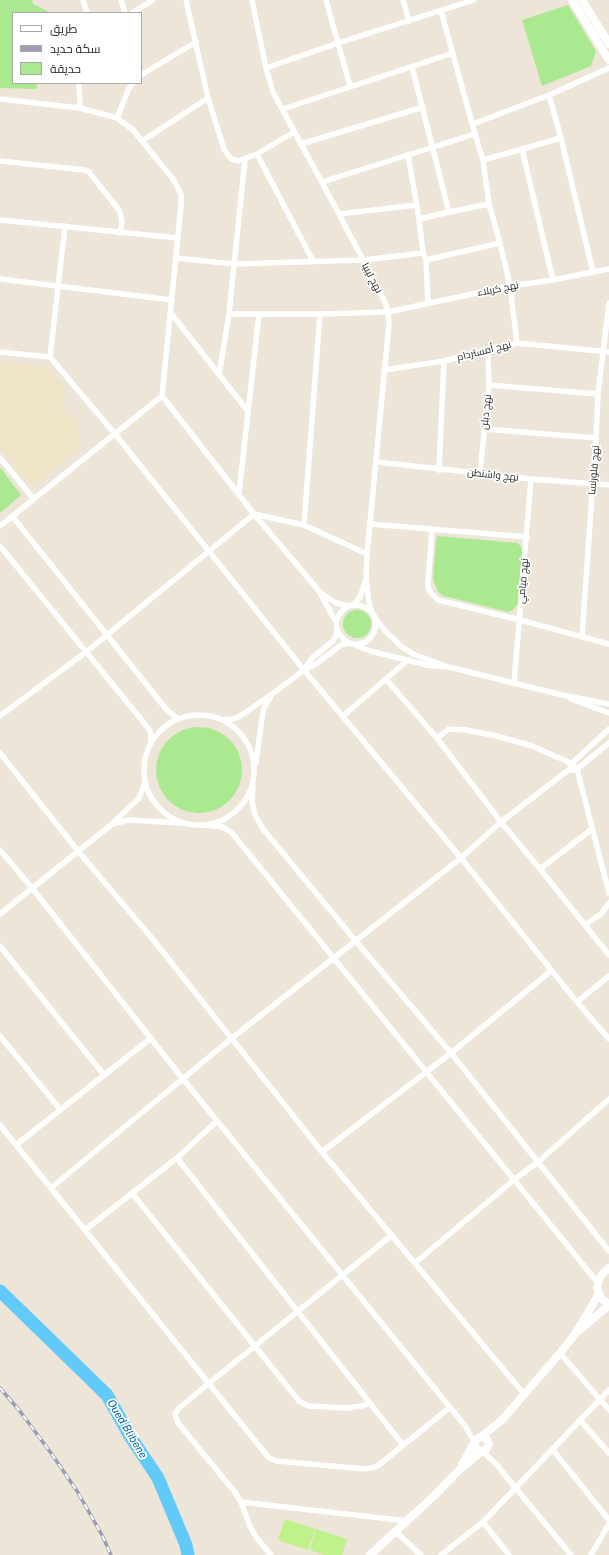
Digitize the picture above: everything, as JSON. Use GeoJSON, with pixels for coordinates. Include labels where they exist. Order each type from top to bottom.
{"type":"FeatureCollection","features":[{"type":"Feature","properties":{"kind":"street"},"geometry":{"type":"LineString","coordinates":[[83,0],[87,12]]}},
{"type":"Feature","properties":{"kind":"street"},"geometry":{"type":"LineString","coordinates":[[121,0],[125,12]]}},
{"type":"Feature","properties":{"kind":"street"},"geometry":{"type":"LineString","coordinates":[[134,12],[153,0]]}},
{"type":"Feature","properties":{"kind":"street"},"geometry":{"type":"LineString","coordinates":[[186,0],[208,98],[224,149],[228,156],[234,161],[240,161],[257,154],[294,132]]}},
{"type":"Feature","properties":{"kind":"street","name":"نهج ليبيا"},"geometry":{"type":"LineString","coordinates":[[252,0],[266,68],[273,92],[339,214],[385,302],[388,312],[389,324],[366,578],[360,597],[351,605]]}},
{"type":"Feature","properties":{"kind":"street"},"geometry":{"type":"LineString","coordinates":[[326,0],[350,86]]}},
{"type":"Feature","properties":{"kind":"street"},"geometry":{"type":"LineString","coordinates":[[403,0],[410,21]]}},
{"type":"Feature","properties":{"kind":"street"},"geometry":{"type":"LineString","coordinates":[[266,68],[338,43],[474,0]]}},
{"type":"Feature","properties":{"kind":"street"},"geometry":{"type":"LineString","coordinates":[[572,0],[609,60]]}},
{"type":"Feature","properties":{"kind":"street"},"geometry":{"type":"LineString","coordinates":[[582,0],[609,44]]}},
{"type":"Feature","properties":{"kind":"street"},"geometry":{"type":"LineString","coordinates":[[441,11],[454,53],[475,134],[484,160],[489,204],[510,286],[517,344]]}},
{"type":"Feature","properties":{"kind":"street"},"geometry":{"type":"LineString","coordinates":[[142,74],[196,42]]}},
{"type":"Feature","properties":{"kind":"street"},"geometry":{"type":"LineString","coordinates":[[283,110],[350,86],[454,53]]}},
{"type":"Feature","properties":{"kind":"street"},"geometry":{"type":"LineString","coordinates":[[412,67],[450,212]]}},
{"type":"Feature","properties":{"kind":"street"},"geometry":{"type":"LineString","coordinates":[[473,124],[549,95],[609,68]]}},
{"type":"Feature","properties":{"kind":"street"},"geometry":{"type":"LineString","coordinates":[[79,84],[80,108]]}},
{"type":"Feature","properties":{"kind":"street"},"geometry":{"type":"LineString","coordinates":[[117,118],[129,88],[132,84]]}},
{"type":"Feature","properties":{"kind":"street"},"geometry":{"type":"LineString","coordinates":[[549,95],[561,138],[593,272]]}},
{"type":"Feature","properties":{"kind":"street"},"geometry":{"type":"LineString","coordinates":[[142,141],[208,98]]}},
{"type":"Feature","properties":{"kind":"street"},"geometry":{"type":"LineString","coordinates":[[0,99],[80,108],[117,118],[133,130],[173,179],[181,194],[162,396],[254,514],[319,591],[336,622],[339,635],[351,644],[370,651],[427,665],[449,667]]}},
{"type":"Feature","properties":{"kind":"street"},"geometry":{"type":"LineString","coordinates":[[301,144],[423,107]]}},
{"type":"Feature","properties":{"kind":"street"},"geometry":{"type":"LineString","coordinates":[[322,182],[475,134]]}},
{"type":"Feature","properties":{"kind":"street"},"geometry":{"type":"LineString","coordinates":[[484,160],[561,138]]}},
{"type":"Feature","properties":{"kind":"street"},"geometry":{"type":"LineString","coordinates":[[522,150],[553,280]]}},
{"type":"Feature","properties":{"kind":"street"},"geometry":{"type":"LineString","coordinates":[[257,154],[313,261]]}},
{"type":"Feature","properties":{"kind":"street"},"geometry":{"type":"LineString","coordinates":[[408,154],[423,253],[426,260],[428,303]]}},
{"type":"Feature","properties":{"kind":"street"},"geometry":{"type":"LineString","coordinates":[[219,375],[229,314],[245,159]]}},
{"type":"Feature","properties":{"kind":"street"},"geometry":{"type":"LineString","coordinates":[[0,161],[85,170],[89,172],[119,210],[122,221],[120,232]]}},
{"type":"Feature","properties":{"kind":"street"},"geometry":{"type":"LineString","coordinates":[[419,219],[489,204]]}},
{"type":"Feature","properties":{"kind":"street"},"geometry":{"type":"LineString","coordinates":[[339,214],[416,205]]}},
{"type":"Feature","properties":{"kind":"street"},"geometry":{"type":"LineString","coordinates":[[0,220],[178,238]]}},
{"type":"Feature","properties":{"kind":"street"},"geometry":{"type":"LineString","coordinates":[[50,357],[65,226]]}},
{"type":"Feature","properties":{"kind":"street"},"geometry":{"type":"LineString","coordinates":[[426,260],[500,243]]}},
{"type":"Feature","properties":{"kind":"street"},"geometry":{"type":"LineString","coordinates":[[176,258],[234,264],[363,260],[423,253]]}},
{"type":"Feature","properties":{"kind":"street","name":"نهج كربلاء"},"geometry":{"type":"LineString","coordinates":[[229,314],[388,312],[510,286],[553,280],[609,269]]}},
{"type":"Feature","properties":{"kind":"street"},"geometry":{"type":"LineString","coordinates":[[0,279],[172,300]]}},
{"type":"Feature","properties":{"kind":"street","name":"نهج فلورنسا"},"geometry":{"type":"LineString","coordinates":[[582,637],[598,394],[606,352],[609,303]]}},
{"type":"Feature","properties":{"kind":"street"},"geometry":{"type":"LineString","coordinates":[[170,312],[247,410]]}},
{"type":"Feature","properties":{"kind":"street"},"geometry":{"type":"LineString","coordinates":[[239,494],[247,410],[259,314]]}},
{"type":"Feature","properties":{"kind":"street"},"geometry":{"type":"LineString","coordinates":[[304,526],[320,314]]}},
{"type":"Feature","properties":{"kind":"street","name":"نهج أمستردام"},"geometry":{"type":"LineString","coordinates":[[384,370],[444,361],[517,344],[606,352]]}},
{"type":"Feature","properties":{"kind":"street","name":"نهج دبلن"},"geometry":{"type":"LineString","coordinates":[[480,473],[489,385],[488,351]]}},
{"type":"Feature","properties":{"kind":"street"},"geometry":{"type":"LineString","coordinates":[[0,352],[50,357],[115,434],[304,670],[460,858],[576,1002],[609,1039]]}},
{"type":"Feature","properties":{"kind":"street"},"geometry":{"type":"LineString","coordinates":[[439,470],[444,361]]}},
{"type":"Feature","properties":{"kind":"street"},"geometry":{"type":"LineString","coordinates":[[489,385],[598,394]]}},
{"type":"Feature","properties":{"kind":"street"},"geometry":{"type":"LineString","coordinates":[[0,526],[162,396]]}},
{"type":"Feature","properties":{"kind":"street"},"geometry":{"type":"LineString","coordinates":[[484,429],[596,438]]}},
{"type":"Feature","properties":{"kind":"street"},"geometry":{"type":"LineString","coordinates":[[0,458],[34,499]]}},
{"type":"Feature","properties":{"kind":"street","name":"نهج واشنطن"},"geometry":{"type":"LineString","coordinates":[[377,462],[439,470],[609,485]]}},
{"type":"Feature","properties":{"kind":"street","name":"نهج ميامي"},"geometry":{"type":"LineString","coordinates":[[514,683],[531,479]]}},
{"type":"Feature","properties":{"kind":"street"},"geometry":{"type":"LineString","coordinates":[[254,514],[304,526],[368,554]]}},
{"type":"Feature","properties":{"kind":"street"},"geometry":{"type":"LineString","coordinates":[[0,716],[86,652],[254,514]]}},
{"type":"Feature","properties":{"kind":"street"},"geometry":{"type":"LineString","coordinates":[[12,516],[166,709],[178,719]]}},
{"type":"Feature","properties":{"kind":"street"},"geometry":{"type":"LineString","coordinates":[[370,524],[527,538]]}},
{"type":"Feature","properties":{"kind":"street"},"geometry":{"type":"LineString","coordinates":[[432,529],[428,584],[429,591],[433,596],[444,601],[609,644]]}},
{"type":"Feature","properties":{"kind":"street"},"geometry":{"type":"LineString","coordinates":[[0,546],[149,729],[151,742]]}},
{"type":"Feature","properties":{"kind":"street","name":"نهج ليبيا"},"geometry":{"type":"LineString","coordinates":[[366,578],[370,603],[374,616]]}},
{"type":"Feature","properties":{"kind":"street"},"geometry":{"type":"LineString","coordinates":[[319,591],[336,603],[365,607],[385,631],[402,648],[413,654],[449,667],[562,695],[609,704]]}},
{"type":"Feature","properties":{"kind":"street"},"geometry":{"type":"LineString","coordinates":[[336,622],[340,612],[351,605]]}},
{"type":"Feature","properties":{"kind":"street"},"geometry":{"type":"LineString","coordinates":[[223,720],[233,719],[240,716],[341,645],[366,642],[374,632],[376,625],[374,616]]}},
{"type":"Feature","properties":{"kind":"street"},"geometry":{"type":"LineString","coordinates":[[304,670],[312,658],[333,641],[337,630]]}},
{"type":"Feature","properties":{"kind":"street"},"geometry":{"type":"LineString","coordinates":[[343,716],[408,660]]}},
{"type":"Feature","properties":{"kind":"street"},"geometry":{"type":"LineString","coordinates":[[386,679],[437,738],[501,822],[609,955]]}},
{"type":"Feature","properties":{"kind":"street"},"geometry":{"type":"LineString","coordinates":[[271,695],[264,708],[253,785],[252,802],[255,815],[263,829],[451,1053],[609,1251]]}},
{"type":"Feature","properties":{"kind":"street"},"geometry":{"type":"LineString","coordinates":[[562,695],[609,713]]}},
{"type":"Feature","properties":{"kind":"street"},"geometry":{"type":"LineString","coordinates":[[185,823],[171,818],[160,808],[151,796],[146,782],[144,768],[146,755],[151,742],[167,725],[189,715],[201,714],[223,720],[234,726],[243,735],[250,746],[254,758],[255,771]]}},
{"type":"Feature","properties":{"kind":"street"},"geometry":{"type":"LineString","coordinates":[[437,738],[449,729],[466,730],[497,736],[532,746],[571,763],[577,769],[609,893]]}},
{"type":"Feature","properties":{"kind":"street"},"geometry":{"type":"LineString","coordinates":[[51,1188],[232,1038],[335,958],[355,940],[460,858],[501,822],[567,771],[571,763],[609,729]]}},
{"type":"Feature","properties":{"kind":"street"},"geometry":{"type":"LineString","coordinates":[[567,771],[577,769],[609,743]]}},
{"type":"Feature","properties":{"kind":"street"},"geometry":{"type":"LineString","coordinates":[[0,753],[78,851],[151,937],[322,1152],[524,1394]]}},
{"type":"Feature","properties":{"kind":"street"},"geometry":{"type":"LineString","coordinates":[[0,914],[112,824],[139,798],[146,782]]}},
{"type":"Feature","properties":{"kind":"street"},"geometry":{"type":"LineString","coordinates":[[205,825],[224,819],[240,808],[248,797],[253,785]]}},
{"type":"Feature","properties":{"kind":"street"},"geometry":{"type":"LineString","coordinates":[[112,824],[129,820],[185,823],[223,827],[232,833],[515,1179],[598,1283]]}},
{"type":"Feature","properties":{"kind":"street"},"geometry":{"type":"LineString","coordinates":[[540,869],[592,829]]}},
{"type":"Feature","properties":{"kind":"street"},"geometry":{"type":"LineString","coordinates":[[0,850],[449,1408],[478,1439],[478,1450],[487,1448]]}},
{"type":"Feature","properties":{"kind":"street"},"geometry":{"type":"LineString","coordinates":[[585,925],[601,914],[609,903]]}},
{"type":"Feature","properties":{"kind":"street"},"geometry":{"type":"LineString","coordinates":[[0,946],[104,1075]]}},
{"type":"Feature","properties":{"kind":"street"},"geometry":{"type":"LineString","coordinates":[[322,1152],[451,1053],[551,971]]}},
{"type":"Feature","properties":{"kind":"street"},"geometry":{"type":"LineString","coordinates":[[576,1002],[609,976]]}},
{"type":"Feature","properties":{"kind":"street"},"geometry":{"type":"LineString","coordinates":[[0,1036],[60,1110]]}},
{"type":"Feature","properties":{"kind":"street"},"geometry":{"type":"LineString","coordinates":[[16,1145],[151,1038]]}},
{"type":"Feature","properties":{"kind":"street"},"geometry":{"type":"LineString","coordinates":[[415,1263],[515,1179],[538,1162],[609,1099]]}},
{"type":"Feature","properties":{"kind":"street"},"geometry":{"type":"LineString","coordinates":[[85,1230],[177,1158],[217,1121]]}},
{"type":"Feature","properties":{"kind":"street"},"geometry":{"type":"LineString","coordinates":[[0,1125],[265,1454],[273,1460],[365,1469],[379,1465],[449,1408]]}},
{"type":"Feature","properties":{"kind":"street"},"geometry":{"type":"LineString","coordinates":[[177,1158],[403,1445]]}},
{"type":"Feature","properties":{"kind":"street"},"geometry":{"type":"LineString","coordinates":[[132,1193],[299,1401],[309,1406],[346,1408],[362,1406],[370,1403]]}},
{"type":"Feature","properties":{"kind":"street"},"geometry":{"type":"LineString","coordinates":[[271,1555],[256,1537],[250,1526],[242,1502],[176,1420],[177,1411],[208,1384],[392,1235]]}},
{"type":"Feature","properties":{"kind":"street"},"geometry":{"type":"LineString","coordinates":[[575,1334],[609,1305],[603,1301],[599,1294],[598,1283],[601,1275],[609,1268]]}},
{"type":"Feature","properties":{"kind":"street"},"geometry":{"type":"LineString","coordinates":[[457,1472],[478,1439],[502,1420],[560,1353],[575,1334],[599,1294]]}},
{"type":"Feature","properties":{"kind":"street"},"geometry":{"type":"LineString","coordinates":[[560,1353],[609,1410]]}},
{"type":"Feature","properties":{"kind":"street"},"geometry":{"type":"LineString","coordinates":[[441,1555],[483,1522],[609,1390]]}},
{"type":"Feature","properties":{"kind":"street"},"geometry":{"type":"LineString","coordinates":[[370,1555],[436,1494],[457,1472],[487,1448],[502,1420]]}},
{"type":"Feature","properties":{"kind":"street"},"geometry":{"type":"LineString","coordinates":[[581,1421],[609,1452]]}},
{"type":"Feature","properties":{"kind":"street"},"geometry":{"type":"LineString","coordinates":[[478,1439],[487,1439],[487,1448],[496,1464],[515,1489],[571,1555]]}},
{"type":"Feature","properties":{"kind":"street"},"geometry":{"type":"LineString","coordinates":[[553,1450],[609,1520]]}},
{"type":"Feature","properties":{"kind":"street"},"geometry":{"type":"LineString","coordinates":[[242,1502],[407,1521]]}},
{"type":"Feature","properties":{"kind":"street"},"geometry":{"type":"LineString","coordinates":[[483,1522],[509,1555]]}},
{"type":"Feature","properties":{"kind":"street"},"geometry":{"type":"LineString","coordinates":[[591,1555],[609,1524]]}},
{"type":"Feature","properties":{"kind":"street"},"geometry":{"type":"LineString","coordinates":[[396,1532],[421,1555]]}},
{"type":"Feature","properties":{"kind":"shaded area"},"geometry":{"type":"Polygon","coordinates":[[[0,362],[48,368],[65,389],[64,407],[74,419],[80,433],[81,443],[79,449],[35,485],[28,482],[0,447],[0,362]]]}},
{"type":"Feature","properties":{"kind":"green space"},"geometry":{"type":"Polygon","coordinates":[[[0,0],[32,0],[33,4],[49,12],[12,12],[12,84],[38,84],[36,89],[0,88],[0,0]]]}},
{"type":"Feature","properties":{"kind":"green space"},"geometry":{"type":"Polygon","coordinates":[[[568,5],[596,51],[591,66],[542,86],[522,20],[568,5]]]}},
{"type":"Feature","properties":{"kind":"green space"},"geometry":{"type":"Polygon","coordinates":[[[0,467],[21,495],[0,513],[0,467]]]}},
{"type":"Feature","properties":{"kind":"green space"},"geometry":{"type":"Polygon","coordinates":[[[438,536],[518,543],[522,549],[518,604],[514,609],[508,612],[444,596],[438,592],[433,579],[436,540],[438,536]]]}},
{"type":"Feature","properties":{"kind":"green space"},"geometry":{"type":"Polygon","coordinates":[[[357,610],[367,614],[371,624],[367,634],[357,638],[347,634],[343,624],[347,614],[357,610]]]}},
{"type":"Feature","properties":{"kind":"green space"},"geometry":{"type":"Polygon","coordinates":[[[199,727],[215,730],[223,734],[235,746],[239,754],[242,770],[239,786],[235,794],[223,806],[215,810],[199,813],[183,810],[175,806],[163,794],[159,786],[156,770],[159,754],[163,746],[175,734],[183,730],[199,727]]]}},
{"type":"Feature","properties":{"kind":"green space"},"geometry":{"type":"Polygon","coordinates":[[[285,1519],[315,1529],[308,1550],[278,1540],[285,1519]]]}},
{"type":"Feature","properties":{"kind":"green space"},"geometry":{"type":"Polygon","coordinates":[[[316,1529],[347,1539],[342,1555],[325,1555],[310,1550],[316,1529]]]}},
{"type":"Feature","properties":{"kind":"waterway","name":"Oued Blibene"},"geometry":{"type":"LineString","coordinates":[[0,1291],[107,1395],[130,1436],[158,1478],[186,1545],[188,1555]]}},
{"type":"Feature","properties":{"kind":"railway"},"geometry":{"type":"LineString","coordinates":[[0,1388],[19,1410],[77,1491],[102,1535],[111,1555]]}}]}
